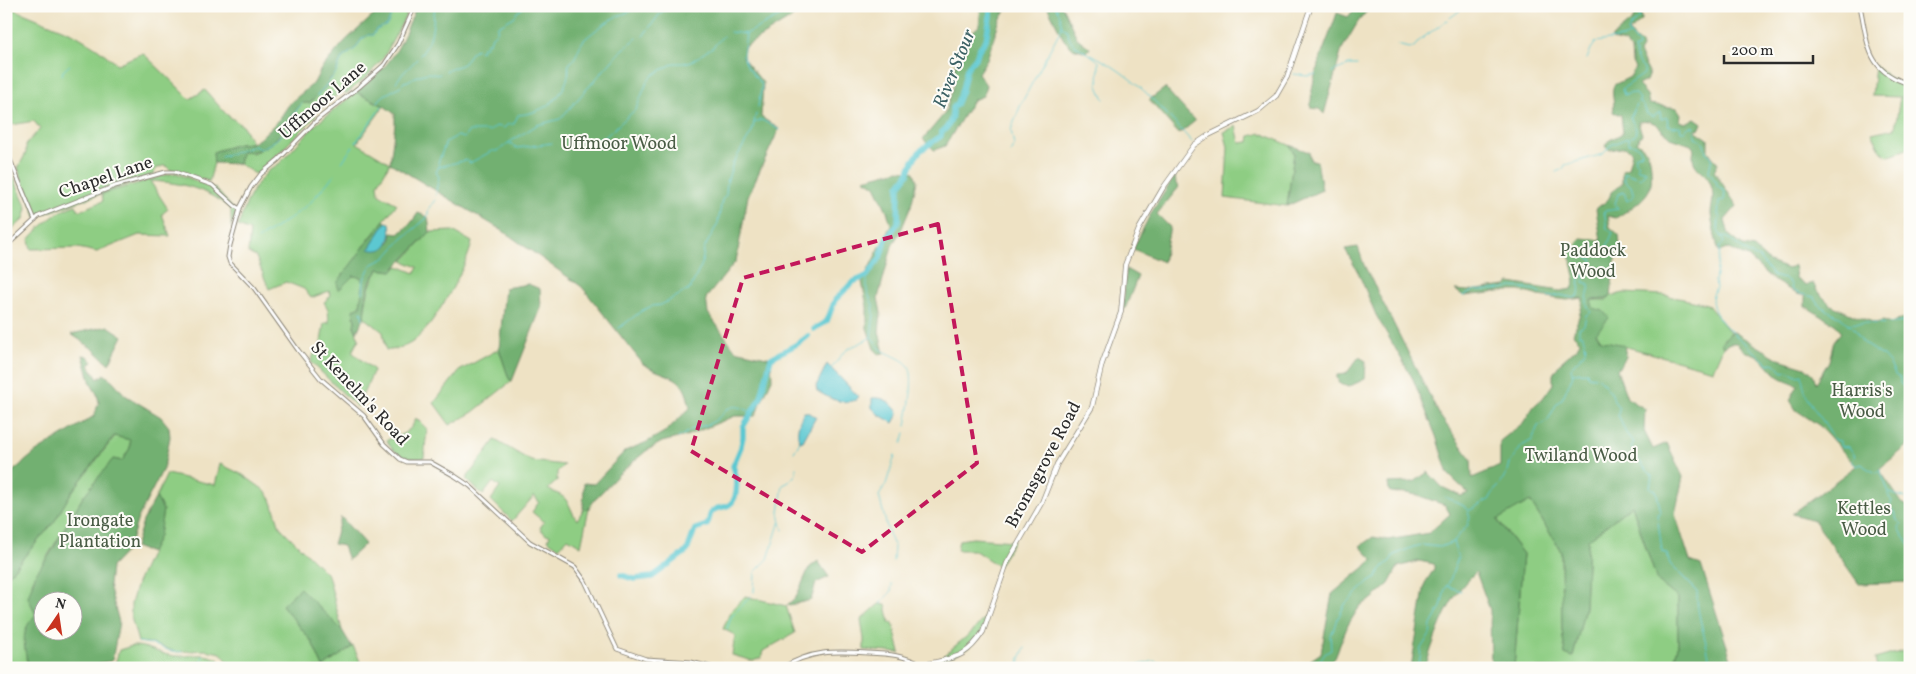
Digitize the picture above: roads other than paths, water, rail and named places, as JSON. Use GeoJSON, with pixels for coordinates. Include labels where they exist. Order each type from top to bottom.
{"type":"FeatureCollection","features":[{"type":"Feature","properties":{"kind":"main road","name":"Bromsgrove Road"},"geometry":{"type":"LineString","coordinates":[[922,666],[964,654],[982,632],[1007,563],[1042,502],[1057,464],[1092,407],[1102,364],[1121,312],[1125,265],[1139,229],[1148,213],[1163,188],[1194,145],[1209,135],[1258,111],[1276,96],[1287,77],[1311,6]]}},
{"type":"Feature","properties":{"kind":"street","name":"Uffmoor Lane"},"geometry":{"type":"LineString","coordinates":[[239,210],[251,187],[261,174],[278,160],[318,119],[359,88],[384,65],[398,44],[415,6]]}},
{"type":"Feature","properties":{"kind":"street"},"geometry":{"type":"LineString","coordinates":[[1860,6],[1865,41],[1875,62],[1885,73],[1899,81],[1910,84]]}},
{"type":"Feature","properties":{"kind":"street"},"geometry":{"type":"LineString","coordinates":[[6,150],[35,220]]}},
{"type":"Feature","properties":{"kind":"street","name":"Chapel Lane"},"geometry":{"type":"LineString","coordinates":[[6,244],[12,241],[39,216],[115,186],[166,172],[175,172],[214,186],[239,210]]}},
{"type":"Feature","properties":{"kind":"street","name":"St Kenelm's Road"},"geometry":{"type":"LineString","coordinates":[[239,210],[230,245],[228,257],[230,263],[254,288],[321,379],[364,416],[384,444],[400,459],[407,462],[430,462],[442,468],[470,486],[530,542],[571,564],[584,581],[617,649],[654,660],[691,662],[714,668]]}},
{"type":"Feature","properties":{"kind":"street"},"geometry":{"type":"LineString","coordinates":[[782,668],[811,655],[833,651],[896,655],[922,666]]}},
{"type":"Feature","properties":{"kind":"street"},"geometry":{"type":"LineString","coordinates":[[654,660],[654,668]]}},
{"type":"Feature","properties":{"kind":"water"},"geometry":{"type":"Polygon","coordinates":[[[386,222],[390,223],[391,229],[387,244],[380,250],[369,249],[386,222]]]}},
{"type":"Feature","properties":{"kind":"water"},"geometry":{"type":"Polygon","coordinates":[[[827,364],[858,396],[856,400],[840,401],[817,391],[816,386],[827,364]]]}},
{"type":"Feature","properties":{"kind":"water"},"geometry":{"type":"Polygon","coordinates":[[[872,398],[884,399],[895,408],[898,412],[893,423],[872,408],[872,398]]]}},
{"type":"Feature","properties":{"kind":"water"},"geometry":{"type":"Polygon","coordinates":[[[804,412],[816,417],[803,441],[800,442],[798,427],[804,412]]]}},
{"type":"Feature","properties":{"kind":"waterway"},"geometry":{"type":"LineString","coordinates":[[317,96],[336,73],[342,58],[355,49],[362,39],[368,35],[373,35],[376,30],[387,25],[392,14],[400,6]]}},
{"type":"Feature","properties":{"kind":"waterway"},"geometry":{"type":"LineString","coordinates":[[420,55],[430,38],[435,6]]}},
{"type":"Feature","properties":{"kind":"waterway"},"geometry":{"type":"LineString","coordinates":[[446,71],[463,64],[476,49],[481,51],[482,47],[486,47],[492,36],[497,32],[498,26],[514,17],[523,6]]}},
{"type":"Feature","properties":{"kind":"waterway"},"geometry":{"type":"LineString","coordinates":[[537,6],[538,8],[539,6]]}},
{"type":"Feature","properties":{"kind":"waterway"},"geometry":{"type":"LineString","coordinates":[[436,191],[439,177],[436,172],[440,165],[438,163],[446,142],[457,136],[464,138],[469,131],[490,131],[496,126],[504,128],[508,124],[514,124],[518,115],[527,114],[550,104],[561,92],[568,74],[569,64],[575,58],[583,41],[610,20],[639,6]]}},
{"type":"Feature","properties":{"kind":"waterway"},"geometry":{"type":"LineString","coordinates":[[730,32],[746,34],[799,6]]}},
{"type":"Feature","properties":{"kind":"waterway","name":"River Stour"},"geometry":{"type":"LineString","coordinates":[[814,329],[827,321],[835,300],[853,282],[867,276],[880,258],[886,239],[898,223],[899,186],[908,174],[913,161],[920,151],[941,136],[941,133],[950,122],[952,108],[956,105],[962,90],[967,68],[986,40],[990,6]]}},
{"type":"Feature","properties":{"kind":"waterway"},"geometry":{"type":"LineString","coordinates":[[1055,6],[1060,15],[1062,27],[1067,30],[1075,45],[1099,62],[1098,86],[1104,99]]}},
{"type":"Feature","properties":{"kind":"waterway"},"geometry":{"type":"LineString","coordinates":[[1397,45],[1409,48],[1414,47],[1420,40],[1466,6]]}},
{"type":"Feature","properties":{"kind":"waterway"},"geometry":{"type":"LineString","coordinates":[[1445,497],[1464,506],[1468,511],[1489,500],[1500,485],[1510,463],[1522,446],[1532,440],[1538,426],[1548,420],[1557,403],[1562,399],[1573,375],[1571,368],[1584,353],[1585,341],[1582,334],[1579,335],[1579,328],[1584,325],[1586,315],[1591,312],[1587,305],[1590,284],[1584,282],[1583,272],[1589,269],[1593,260],[1586,257],[1588,250],[1596,248],[1605,251],[1613,232],[1607,229],[1604,211],[1618,209],[1615,204],[1618,194],[1624,192],[1627,201],[1634,196],[1631,186],[1624,180],[1624,174],[1641,178],[1646,171],[1638,169],[1637,166],[1639,164],[1635,162],[1635,156],[1642,153],[1639,147],[1629,143],[1628,138],[1635,135],[1636,129],[1630,117],[1640,99],[1636,94],[1624,95],[1622,89],[1644,74],[1644,69],[1638,62],[1634,48],[1637,48],[1638,44],[1628,32],[1630,27],[1640,17],[1634,6]]}},
{"type":"Feature","properties":{"kind":"waterway"},"geometry":{"type":"LineString","coordinates":[[643,36],[662,11],[670,9]]}},
{"type":"Feature","properties":{"kind":"waterway"},"geometry":{"type":"LineString","coordinates":[[1010,153],[1014,145],[1011,130],[1021,104],[1062,27]]}},
{"type":"Feature","properties":{"kind":"waterway"},"geometry":{"type":"LineString","coordinates":[[746,34],[743,56],[747,66],[762,85],[758,107]]}},
{"type":"Feature","properties":{"kind":"waterway"},"geometry":{"type":"LineString","coordinates":[[1587,59],[1596,42],[1630,35]]}},
{"type":"Feature","properties":{"kind":"waterway"},"geometry":{"type":"LineString","coordinates":[[567,142],[591,141],[604,138],[636,109],[647,82],[653,75],[674,63],[692,61],[713,47],[723,36]]}},
{"type":"Feature","properties":{"kind":"waterway"},"geometry":{"type":"LineString","coordinates":[[439,167],[466,160],[470,163],[492,151],[498,151],[537,125],[560,119],[620,52],[637,38]]}},
{"type":"Feature","properties":{"kind":"waterway"},"geometry":{"type":"LineString","coordinates":[[1091,54],[1134,82],[1192,142]]}},
{"type":"Feature","properties":{"kind":"waterway"},"geometry":{"type":"LineString","coordinates":[[396,82],[417,59]]}},
{"type":"Feature","properties":{"kind":"waterway"},"geometry":{"type":"LineString","coordinates":[[62,75],[63,71],[70,65]]}},
{"type":"Feature","properties":{"kind":"waterway"},"geometry":{"type":"LineString","coordinates":[[1332,72],[1349,65],[1357,65]]}},
{"type":"Feature","properties":{"kind":"waterway"},"geometry":{"type":"LineString","coordinates":[[378,102],[404,82],[415,77],[430,73],[440,74]]}},
{"type":"Feature","properties":{"kind":"waterway"},"geometry":{"type":"LineString","coordinates":[[1294,74],[1307,76],[1316,74]]}},
{"type":"Feature","properties":{"kind":"waterway"},"geometry":{"type":"LineString","coordinates":[[1639,102],[1644,106],[1647,114],[1653,117],[1660,112],[1661,119],[1667,117],[1668,125],[1672,127],[1680,126],[1681,131],[1690,126],[1694,127]]}},
{"type":"Feature","properties":{"kind":"waterway"},"geometry":{"type":"LineString","coordinates":[[221,157],[254,146],[260,149],[271,143],[286,130],[295,112],[303,103]]}},
{"type":"Feature","properties":{"kind":"waterway"},"geometry":{"type":"LineString","coordinates":[[356,142],[382,106]]}},
{"type":"Feature","properties":{"kind":"waterway"},"geometry":{"type":"LineString","coordinates":[[619,328],[643,310],[661,305],[690,289],[702,264],[704,249],[718,223],[722,200],[726,195],[727,182],[733,163],[752,132],[756,114]]}},
{"type":"Feature","properties":{"kind":"waterway"},"geometry":{"type":"LineString","coordinates":[[754,123],[762,120],[780,130]]}},
{"type":"Feature","properties":{"kind":"waterway"},"geometry":{"type":"LineString","coordinates":[[1695,130],[1695,137],[1702,141],[1706,152],[1712,157],[1709,171],[1717,183],[1717,187],[1725,191],[1724,200],[1719,202],[1718,215],[1721,218],[1719,219],[1718,231],[1725,241],[1719,248],[1715,281],[1716,288],[1712,298],[1714,309],[1728,328],[1763,360],[1765,359],[1768,364],[1773,363],[1783,372],[1788,371],[1798,376],[1802,375],[1806,394],[1834,440],[1840,441],[1840,446],[1849,447],[1855,456],[1852,461],[1856,466],[1862,464],[1876,473],[1880,470],[1892,501],[1889,507],[1902,524],[1899,529],[1910,545]]}},
{"type":"Feature","properties":{"kind":"waterway"},"geometry":{"type":"LineString","coordinates":[[1556,172],[1563,169],[1565,165],[1600,155],[1611,145],[1627,138]]}},
{"type":"Feature","properties":{"kind":"waterway"},"geometry":{"type":"LineString","coordinates":[[509,143],[517,148],[552,143]]}},
{"type":"Feature","properties":{"kind":"waterway"},"geometry":{"type":"LineString","coordinates":[[342,162],[353,146]]}},
{"type":"Feature","properties":{"kind":"waterway"},"geometry":{"type":"LineString","coordinates":[[258,239],[310,203],[335,174]]}},
{"type":"Feature","properties":{"kind":"waterway"},"geometry":{"type":"LineString","coordinates":[[363,293],[364,279],[371,265],[385,258],[402,239],[427,218],[429,208],[435,200]]}},
{"type":"Feature","properties":{"kind":"waterway"},"geometry":{"type":"LineString","coordinates":[[1722,236],[1727,237],[1749,254],[1759,258],[1773,276],[1787,280],[1791,284],[1792,290],[1814,297],[1820,306],[1840,317],[1854,329],[1864,344],[1883,356],[1890,364],[1895,375],[1900,378],[1900,383],[1910,399]]}},
{"type":"Feature","properties":{"kind":"waterway"},"geometry":{"type":"LineString","coordinates":[[1462,295],[1464,296],[1475,290],[1494,290],[1512,287],[1535,290],[1550,297],[1560,295],[1574,298],[1579,295],[1580,277],[1583,275]]}},
{"type":"Feature","properties":{"kind":"waterway"},"geometry":{"type":"LineString","coordinates":[[867,276],[867,291],[873,305],[874,314],[871,337],[881,349],[908,365],[910,370],[911,394],[906,426]]}},
{"type":"Feature","properties":{"kind":"waterway"},"geometry":{"type":"LineString","coordinates":[[361,311],[363,319]]}},
{"type":"Feature","properties":{"kind":"waterway"},"geometry":{"type":"LineString","coordinates":[[1848,324],[1910,321]]}},
{"type":"Feature","properties":{"kind":"waterway","name":"River Stour"},"geometry":{"type":"LineString","coordinates":[[741,446],[743,427],[761,397],[771,358],[808,336]]}},
{"type":"Feature","properties":{"kind":"waterway"},"geometry":{"type":"LineString","coordinates":[[831,369],[847,350],[871,337]]}},
{"type":"Feature","properties":{"kind":"waterway"},"geometry":{"type":"LineString","coordinates":[[1572,373],[1587,372],[1588,376],[1595,377]]}},
{"type":"Feature","properties":{"kind":"waterway"},"geometry":{"type":"LineString","coordinates":[[1598,377],[1612,394],[1619,408],[1618,415],[1628,436],[1634,442],[1631,447],[1637,458],[1652,475],[1650,488],[1656,490],[1661,512],[1657,514],[1662,551],[1667,554],[1670,564],[1697,591],[1698,610],[1712,668]]}},
{"type":"Feature","properties":{"kind":"waterway"},"geometry":{"type":"LineString","coordinates":[[678,438],[693,429],[711,423],[729,408],[743,408],[751,412]]}},
{"type":"Feature","properties":{"kind":"waterway"},"geometry":{"type":"LineString","coordinates":[[902,443],[905,433]]}},
{"type":"Feature","properties":{"kind":"waterway"},"geometry":{"type":"LineString","coordinates":[[794,452],[800,442]]}},
{"type":"Feature","properties":{"kind":"waterway","name":"River Stour"},"geometry":{"type":"LineString","coordinates":[[621,575],[634,579],[652,577],[687,551],[695,529],[707,525],[713,511],[729,505],[735,497],[736,475],[733,466],[741,447]]}},
{"type":"Feature","properties":{"kind":"waterway"},"geometry":{"type":"LineString","coordinates":[[893,561],[894,546],[879,496],[886,484],[895,455]]}},
{"type":"Feature","properties":{"kind":"waterway"},"geometry":{"type":"LineString","coordinates":[[754,592],[755,572],[768,559],[779,524],[781,523],[779,512],[783,485],[789,482],[796,474],[796,468]]}},
{"type":"Feature","properties":{"kind":"waterway"},"geometry":{"type":"LineString","coordinates":[[1890,493],[1906,498]]}},
{"type":"Feature","properties":{"kind":"waterway"},"geometry":{"type":"LineString","coordinates":[[1416,668],[1421,648],[1430,635],[1431,625],[1441,607],[1445,589],[1458,558],[1453,542],[1467,526],[1470,518],[1468,512]]}},
{"type":"Feature","properties":{"kind":"waterway"},"geometry":{"type":"LineString","coordinates":[[781,523],[783,530]]}},
{"type":"Feature","properties":{"kind":"waterway"},"geometry":{"type":"LineString","coordinates":[[1307,668],[1314,667],[1331,650],[1330,635],[1345,604],[1376,578],[1394,555],[1422,545],[1440,547],[1453,542]]}},
{"type":"Feature","properties":{"kind":"waterway"},"geometry":{"type":"LineString","coordinates":[[881,604],[891,592],[892,584]]}},
{"type":"Feature","properties":{"kind":"waterway"},"geometry":{"type":"LineString","coordinates":[[1447,586],[1461,591]]}},
{"type":"Feature","properties":{"kind":"waterway"},"geometry":{"type":"LineString","coordinates":[[727,629],[731,617],[751,596]]}},
{"type":"Feature","properties":{"kind":"waterway"},"geometry":{"type":"LineString","coordinates":[[138,642],[182,652]]}},
{"type":"Feature","properties":{"kind":"waterway"},"geometry":{"type":"LineString","coordinates":[[1019,668],[1020,658],[1025,648]]}},
{"type":"Feature","properties":{"kind":"waterway"},"geometry":{"type":"LineString","coordinates":[[200,668],[203,656]]}},
{"type":"Feature","properties":{"kind":"waterway"},"geometry":{"type":"LineString","coordinates":[[1129,668],[1154,661],[1161,664],[1212,665]]}},
{"type":"Feature","properties":{"kind":"park label","name":"Uffmoor Wood"},"geometry":{"type":"Point","coordinates":[619,144]}},
{"type":"Feature","properties":{"kind":"park label","name":"Paddock Wood"},"geometry":{"type":"Point","coordinates":[1593,261]}},
{"type":"Feature","properties":{"kind":"park label","name":"Harris's Wood"},"geometry":{"type":"Point","coordinates":[1862,401]}},
{"type":"Feature","properties":{"kind":"park label","name":"Twiland Wood"},"geometry":{"type":"Point","coordinates":[1581,456]}},
{"type":"Feature","properties":{"kind":"park label","name":"Kettles Wood"},"geometry":{"type":"Point","coordinates":[1864,519]}},
{"type":"Feature","properties":{"kind":"park label","name":"Irongate Plantation"},"geometry":{"type":"Point","coordinates":[100,531]}}]}
